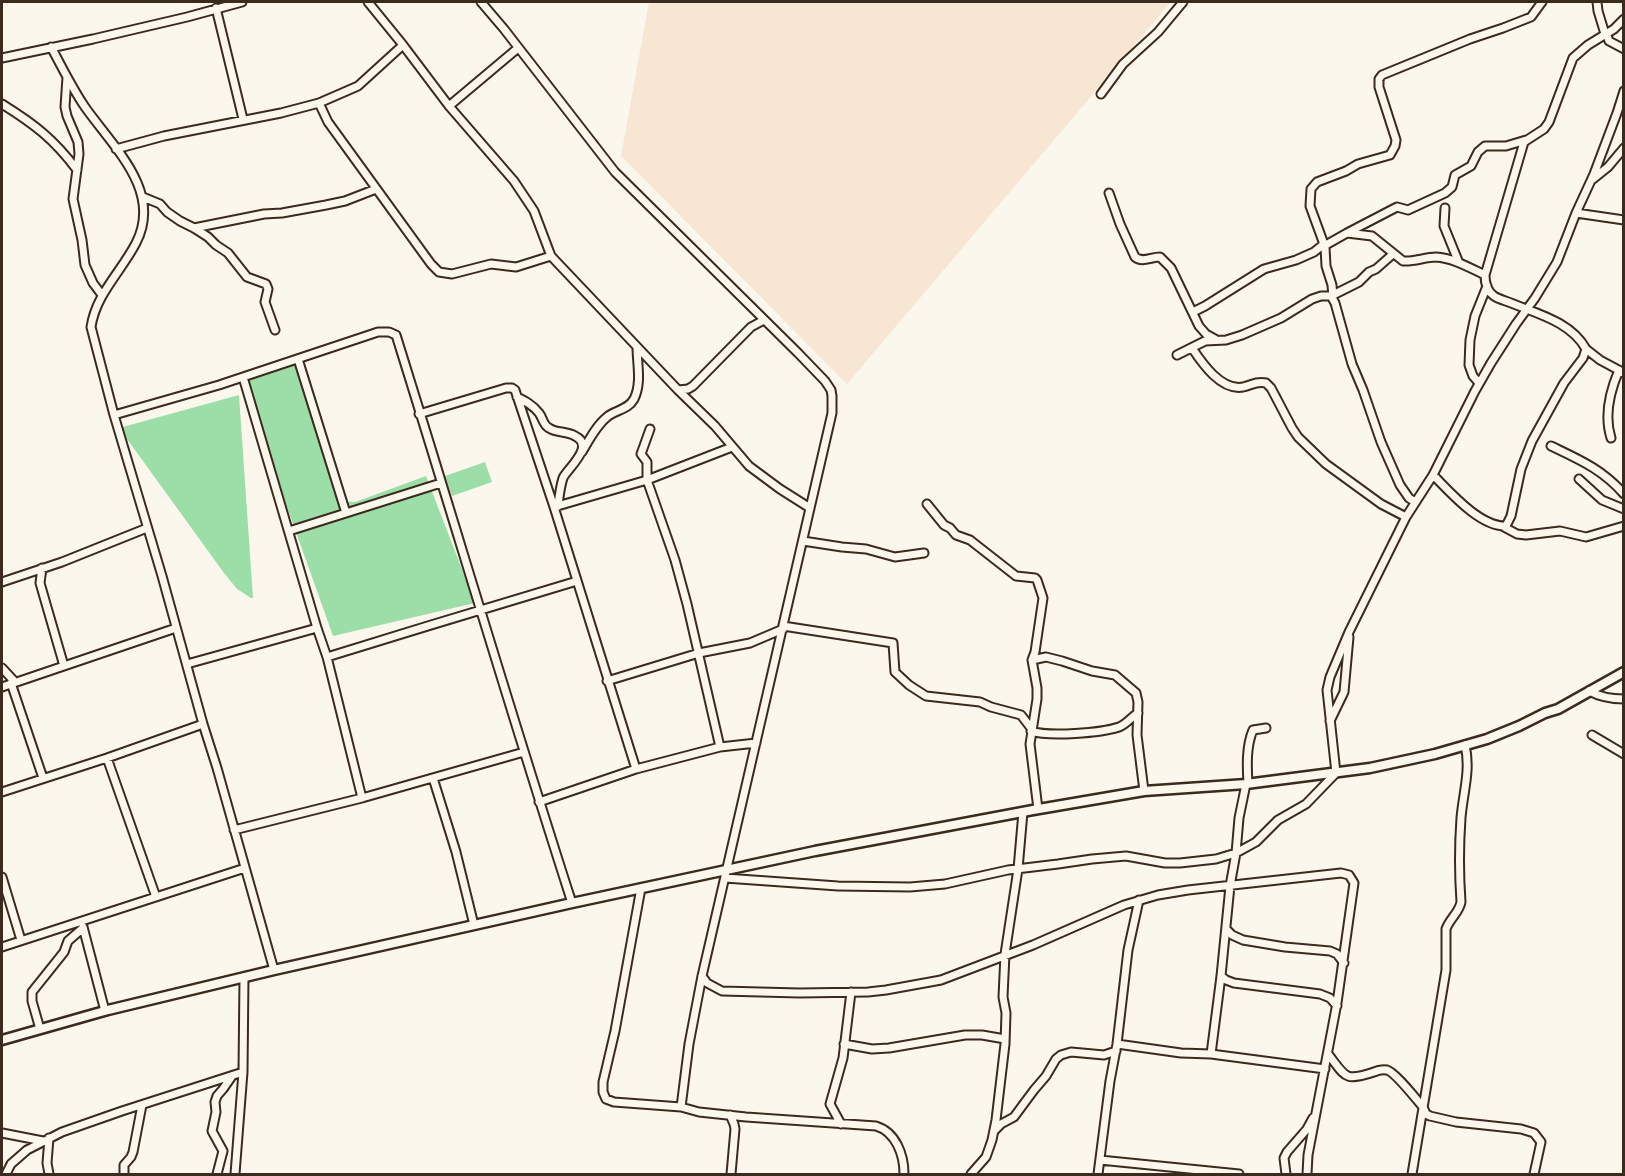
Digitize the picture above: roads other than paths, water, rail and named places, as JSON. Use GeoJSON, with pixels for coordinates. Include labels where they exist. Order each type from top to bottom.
{"type":"FeatureCollection","features":[{"type":"Feature","properties":{"kind":"street"},"geometry":{"type":"LineString","coordinates":[[2,58],[102,37],[242,2]]}},
{"type":"Feature","properties":{"kind":"street"},"geometry":{"type":"LineString","coordinates":[[368,2],[404,45],[449,106],[514,181],[534,210],[551,256],[715,426],[749,466],[810,508]]}},
{"type":"Feature","properties":{"kind":"street"},"geometry":{"type":"LineString","coordinates":[[481,2],[615,172],[825,381],[831,390],[832,413],[702,976],[689,1044],[681,1107]]}},
{"type":"Feature","properties":{"kind":"street"},"geometry":{"type":"LineString","coordinates":[[1101,94],[1123,64],[1158,32],[1183,2]]}},
{"type":"Feature","properties":{"kind":"street"},"geometry":{"type":"LineString","coordinates":[[1415,502],[1409,498],[1400,485],[1352,364],[1333,296],[1324,245],[1310,206],[1310,194],[1317,182],[1358,164],[1386,158],[1390,155],[1396,140],[1379,87],[1379,79],[1382,75],[1531,17],[1542,2]]}},
{"type":"Feature","properties":{"kind":"street"},"geometry":{"type":"LineString","coordinates":[[1597,2],[1605,34],[1609,41],[1623,49]]}},
{"type":"Feature","properties":{"kind":"street"},"geometry":{"type":"LineString","coordinates":[[216,8],[243,119]]}},
{"type":"Feature","properties":{"kind":"street"},"geometry":{"type":"LineString","coordinates":[[1193,312],[1264,269],[1287,264],[1314,252],[1397,207],[1408,210],[1445,193],[1452,187],[1455,175],[1471,166],[1478,152],[1485,146],[1506,146],[1527,140],[1540,132],[1549,122],[1573,58],[1614,29],[1623,19]]}},
{"type":"Feature","properties":{"kind":"street"},"geometry":{"type":"LineString","coordinates":[[116,149],[164,136],[281,113],[319,103],[358,86],[404,45]]}},
{"type":"Feature","properties":{"kind":"street"},"geometry":{"type":"LineString","coordinates":[[51,47],[83,105],[138,180],[143,197],[145,217],[136,243],[102,295],[93,317],[92,327],[114,416],[274,970]]}},
{"type":"Feature","properties":{"kind":"street"},"geometry":{"type":"LineString","coordinates":[[449,106],[518,48]]}},
{"type":"Feature","properties":{"kind":"street"},"geometry":{"type":"LineString","coordinates":[[67,77],[65,107],[78,142],[73,199],[85,265],[93,283],[102,295]]}},
{"type":"Feature","properties":{"kind":"street"},"geometry":{"type":"LineString","coordinates":[[1336,773],[1328,690],[1330,677],[1349,632],[1406,517],[1432,475],[1479,383],[1557,262],[1591,181],[1623,92]]}},
{"type":"Feature","properties":{"kind":"street"},"geometry":{"type":"LineString","coordinates":[[319,103],[327,122],[430,264],[439,272],[452,274],[491,264],[516,267],[551,256]]}},
{"type":"Feature","properties":{"kind":"street"},"geometry":{"type":"LineString","coordinates":[[2,104],[48,136],[65,153],[77,170]]}},
{"type":"Feature","properties":{"kind":"street"},"geometry":{"type":"LineString","coordinates":[[1527,140],[1524,142],[1485,275],[1487,286],[1494,296],[1559,323],[1571,331],[1599,360],[1621,371],[1614,385],[1608,412],[1608,429],[1611,438]]}},
{"type":"Feature","properties":{"kind":"street"},"geometry":{"type":"LineString","coordinates":[[1591,181],[1608,167],[1623,148]]}},
{"type":"Feature","properties":{"kind":"street"},"geometry":{"type":"LineString","coordinates":[[194,228],[345,201],[376,189]]}},
{"type":"Feature","properties":{"kind":"street"},"geometry":{"type":"LineString","coordinates":[[1109,193],[1135,256],[1143,260],[1160,257],[1165,261],[1171,268],[1199,326],[1206,334],[1217,340]]}},
{"type":"Feature","properties":{"kind":"street"},"geometry":{"type":"LineString","coordinates":[[143,197],[160,204],[167,212],[228,253],[247,277],[266,284],[268,289],[265,302],[275,330]]}},
{"type":"Feature","properties":{"kind":"street"},"geometry":{"type":"LineString","coordinates":[[1445,208],[1444,226],[1460,263]]}},
{"type":"Feature","properties":{"kind":"street"},"geometry":{"type":"LineString","coordinates":[[1576,213],[1623,220]]}},
{"type":"Feature","properties":{"kind":"street"},"geometry":{"type":"LineString","coordinates":[[1347,233],[1372,236],[1405,261],[1437,257],[1460,263],[1485,275]]}},
{"type":"Feature","properties":{"kind":"street"},"geometry":{"type":"LineString","coordinates":[[1177,355],[1205,341],[1230,339],[1259,328],[1318,297],[1333,296],[1359,282],[1393,254]]}},
{"type":"Feature","properties":{"kind":"street"},"geometry":{"type":"LineString","coordinates":[[1479,383],[1473,376],[1469,365],[1470,340],[1475,316],[1487,286]]}},
{"type":"Feature","properties":{"kind":"street"},"geometry":{"type":"LineString","coordinates":[[678,390],[693,386],[751,327],[764,320]]}},
{"type":"Feature","properties":{"kind":"street"},"geometry":{"type":"LineString","coordinates":[[114,416],[243,377],[378,332],[396,334],[480,612],[572,903]]}},
{"type":"Feature","properties":{"kind":"street"},"geometry":{"type":"LineString","coordinates":[[556,506],[567,472],[579,458],[601,422],[609,415],[623,410],[635,398],[639,378],[637,347]]}},
{"type":"Feature","properties":{"kind":"street"},"geometry":{"type":"LineString","coordinates":[[1192,348],[1209,372],[1228,384],[1239,388],[1253,382],[1266,383],[1298,436],[1326,464],[1381,504],[1406,517]]}},
{"type":"Feature","properties":{"kind":"street"},"geometry":{"type":"LineString","coordinates":[[1504,527],[1508,524],[1521,469],[1532,441],[1564,383],[1583,358],[1586,349]]}},
{"type":"Feature","properties":{"kind":"street"},"geometry":{"type":"LineString","coordinates":[[298,358],[346,513]]}},
{"type":"Feature","properties":{"kind":"street"},"geometry":{"type":"LineString","coordinates":[[243,377],[327,657],[362,798]]}},
{"type":"Feature","properties":{"kind":"street"},"geometry":{"type":"LineString","coordinates":[[419,414],[506,388],[513,389],[556,506],[607,681],[636,769]]}},
{"type":"Feature","properties":{"kind":"street"},"geometry":{"type":"LineString","coordinates":[[517,397],[537,411],[546,427],[579,438],[581,453]]}},
{"type":"Feature","properties":{"kind":"street"},"geometry":{"type":"LineString","coordinates":[[650,429],[641,454],[647,462],[647,480],[675,560],[720,747]]}},
{"type":"Feature","properties":{"kind":"street"},"geometry":{"type":"LineString","coordinates":[[1551,446],[1572,455],[1602,473],[1617,486],[1623,495]]}},
{"type":"Feature","properties":{"kind":"street"},"geometry":{"type":"LineString","coordinates":[[556,506],[647,480],[732,447]]}},
{"type":"Feature","properties":{"kind":"street"},"geometry":{"type":"LineString","coordinates":[[1432,475],[1467,509],[1517,534],[1560,531],[1586,537],[1623,526]]}},
{"type":"Feature","properties":{"kind":"street"},"geometry":{"type":"LineString","coordinates":[[1579,479],[1602,501],[1623,509]]}},
{"type":"Feature","properties":{"kind":"street"},"geometry":{"type":"LineString","coordinates":[[289,531],[441,483]]}},
{"type":"Feature","properties":{"kind":"street"},"geometry":{"type":"LineString","coordinates":[[927,504],[944,525],[956,535],[970,540],[1016,576],[1037,580],[1042,598],[1032,660],[1037,694],[1030,751],[1038,809]]}},
{"type":"Feature","properties":{"kind":"street"},"geometry":{"type":"LineString","coordinates":[[2,582],[147,528]]}},
{"type":"Feature","properties":{"kind":"street"},"geometry":{"type":"LineString","coordinates":[[803,541],[866,549],[895,557],[924,553]]}},
{"type":"Feature","properties":{"kind":"street"},"geometry":{"type":"LineString","coordinates":[[42,568],[40,583],[63,666]]}},
{"type":"Feature","properties":{"kind":"street"},"geometry":{"type":"LineString","coordinates":[[327,657],[577,581]]}},
{"type":"Feature","properties":{"kind":"street"},"geometry":{"type":"LineString","coordinates":[[2,687],[176,628]]}},
{"type":"Feature","properties":{"kind":"street"},"geometry":{"type":"LineString","coordinates":[[187,664],[317,628]]}},
{"type":"Feature","properties":{"kind":"street"},"geometry":{"type":"LineString","coordinates":[[607,681],[699,653],[750,643],[783,628],[893,643],[895,672],[922,694],[980,702],[1021,716],[1031,729],[1044,734],[1116,728],[1138,713]]}},
{"type":"Feature","properties":{"kind":"street"},"geometry":{"type":"LineString","coordinates":[[1330,721],[1344,692],[1349,632]]}},
{"type":"Feature","properties":{"kind":"street"},"geometry":{"type":"LineString","coordinates":[[1032,660],[1046,657],[1062,660],[1092,671],[1119,677],[1136,693],[1138,698],[1137,735],[1144,791]]}},
{"type":"Feature","properties":{"kind":"street"},"geometry":{"type":"LineString","coordinates":[[2,668],[13,682],[43,778]]}},
{"type":"Feature","properties":{"kind":"street"},"geometry":{"type":"LineString","coordinates":[[2,1040],[105,1011],[274,970],[641,888],[726,874],[815,851],[1144,791],[1247,784],[1370,768],[1487,739],[1558,709],[1623,672]]}},
{"type":"Feature","properties":{"kind":"street"},"geometry":{"type":"LineString","coordinates":[[1589,691],[1597,695],[1623,699]]}},
{"type":"Feature","properties":{"kind":"street"},"geometry":{"type":"LineString","coordinates":[[2,792],[203,724]]}},
{"type":"Feature","properties":{"kind":"street"},"geometry":{"type":"LineString","coordinates":[[1210,1054],[1239,818],[1247,784],[1250,738],[1253,730],[1266,728]]}},
{"type":"Feature","properties":{"kind":"street"},"geometry":{"type":"LineString","coordinates":[[1592,735],[1623,754]]}},
{"type":"Feature","properties":{"kind":"street"},"geometry":{"type":"LineString","coordinates":[[540,802],[636,769],[720,747],[756,743]]}},
{"type":"Feature","properties":{"kind":"street"},"geometry":{"type":"LineString","coordinates":[[1412,1174],[1446,970],[1446,929],[1448,923],[1460,909],[1461,902],[1460,832],[1468,765],[1465,745]]}},
{"type":"Feature","properties":{"kind":"street"},"geometry":{"type":"LineString","coordinates":[[234,830],[362,798],[524,752]]}},
{"type":"Feature","properties":{"kind":"street"},"geometry":{"type":"LineString","coordinates":[[107,758],[156,897]]}},
{"type":"Feature","properties":{"kind":"street"},"geometry":{"type":"LineString","coordinates":[[726,874],[838,886],[910,887],[945,884],[1018,869],[1126,856],[1165,863],[1191,863],[1236,854],[1256,842],[1278,820],[1306,804],[1336,773]]}},
{"type":"Feature","properties":{"kind":"street"},"geometry":{"type":"LineString","coordinates":[[433,778],[456,852],[474,925]]}},
{"type":"Feature","properties":{"kind":"street"},"geometry":{"type":"LineString","coordinates":[[971,1174],[986,1156],[993,1131],[1005,1039],[1006,1013],[1003,997],[1005,954],[1018,869],[1023,812]]}},
{"type":"Feature","properties":{"kind":"street"},"geometry":{"type":"LineString","coordinates":[[2,947],[82,924],[245,868]]}},
{"type":"Feature","properties":{"kind":"street"},"geometry":{"type":"LineString","coordinates":[[702,976],[707,983],[722,991],[877,991],[941,980],[1040,942],[1139,900],[1188,890],[1315,875],[1341,873],[1348,875],[1354,883],[1344,963],[1308,1155],[1307,1174]]}},
{"type":"Feature","properties":{"kind":"street"},"geometry":{"type":"LineString","coordinates":[[2,878],[21,940]]}},
{"type":"Feature","properties":{"kind":"street"},"geometry":{"type":"LineString","coordinates":[[641,888],[615,1031],[605,1072],[603,1092],[606,1099],[614,1102],[681,1107],[699,1112],[746,1118],[876,1126],[895,1139],[903,1160],[904,1174]]}},
{"type":"Feature","properties":{"kind":"street"},"geometry":{"type":"LineString","coordinates":[[1098,1174],[1128,950],[1139,900]]}},
{"type":"Feature","properties":{"kind":"street"},"geometry":{"type":"LineString","coordinates":[[82,924],[105,1011]]}},
{"type":"Feature","properties":{"kind":"street"},"geometry":{"type":"LineString","coordinates":[[40,1029],[31,995],[33,988],[63,952],[68,941],[82,924]]}},
{"type":"Feature","properties":{"kind":"street"},"geometry":{"type":"LineString","coordinates":[[1226,929],[1243,940],[1330,951],[1337,954],[1344,963]]}},
{"type":"Feature","properties":{"kind":"street"},"geometry":{"type":"LineString","coordinates":[[1221,976],[1234,983],[1326,995],[1337,1006]]}},
{"type":"Feature","properties":{"kind":"street"},"geometry":{"type":"LineString","coordinates":[[237,1172],[243,1072],[244,977]]}},
{"type":"Feature","properties":{"kind":"street"},"geometry":{"type":"LineString","coordinates":[[841,1124],[830,1104],[839,1074],[851,992]]}},
{"type":"Feature","properties":{"kind":"street"},"geometry":{"type":"LineString","coordinates":[[844,1044],[872,1049],[965,1035],[1005,1039]]}},
{"type":"Feature","properties":{"kind":"street"},"geometry":{"type":"LineString","coordinates":[[993,1131],[1014,1117],[1046,1076],[1056,1059],[1071,1052],[1104,1055],[1116,1048],[1210,1054],[1325,1069]]}},
{"type":"Feature","properties":{"kind":"street"},"geometry":{"type":"LineString","coordinates":[[1328,1054],[1349,1077],[1360,1077],[1381,1069],[1390,1071],[1430,1116],[1534,1133],[1541,1142],[1534,1174]]}},
{"type":"Feature","properties":{"kind":"street"},"geometry":{"type":"LineString","coordinates":[[6,1174],[11,1164],[27,1150],[46,1140],[77,1127],[243,1072]]}},
{"type":"Feature","properties":{"kind":"street"},"geometry":{"type":"LineString","coordinates":[[217,1174],[223,1150],[212,1131],[216,1112],[215,1102],[232,1076]]}},
{"type":"Feature","properties":{"kind":"street"},"geometry":{"type":"LineString","coordinates":[[124,1174],[124,1165],[133,1152],[142,1105]]}},
{"type":"Feature","properties":{"kind":"street"},"geometry":{"type":"LineString","coordinates":[[1286,1174],[1284,1158],[1307,1129],[1317,1108]]}},
{"type":"Feature","properties":{"kind":"street"},"geometry":{"type":"LineString","coordinates":[[730,1115],[735,1128],[730,1174]]}},
{"type":"Feature","properties":{"kind":"street"},"geometry":{"type":"LineString","coordinates":[[735,1128],[746,1118]]}},
{"type":"Feature","properties":{"kind":"street"},"geometry":{"type":"LineString","coordinates":[[2,1134],[46,1140]]}},
{"type":"Feature","properties":{"kind":"street"},"geometry":{"type":"LineString","coordinates":[[46,1140],[50,1174]]}},
{"type":"Feature","properties":{"kind":"street"},"geometry":{"type":"LineString","coordinates":[[1100,1160],[1195,1172],[1239,1174]]}}]}
